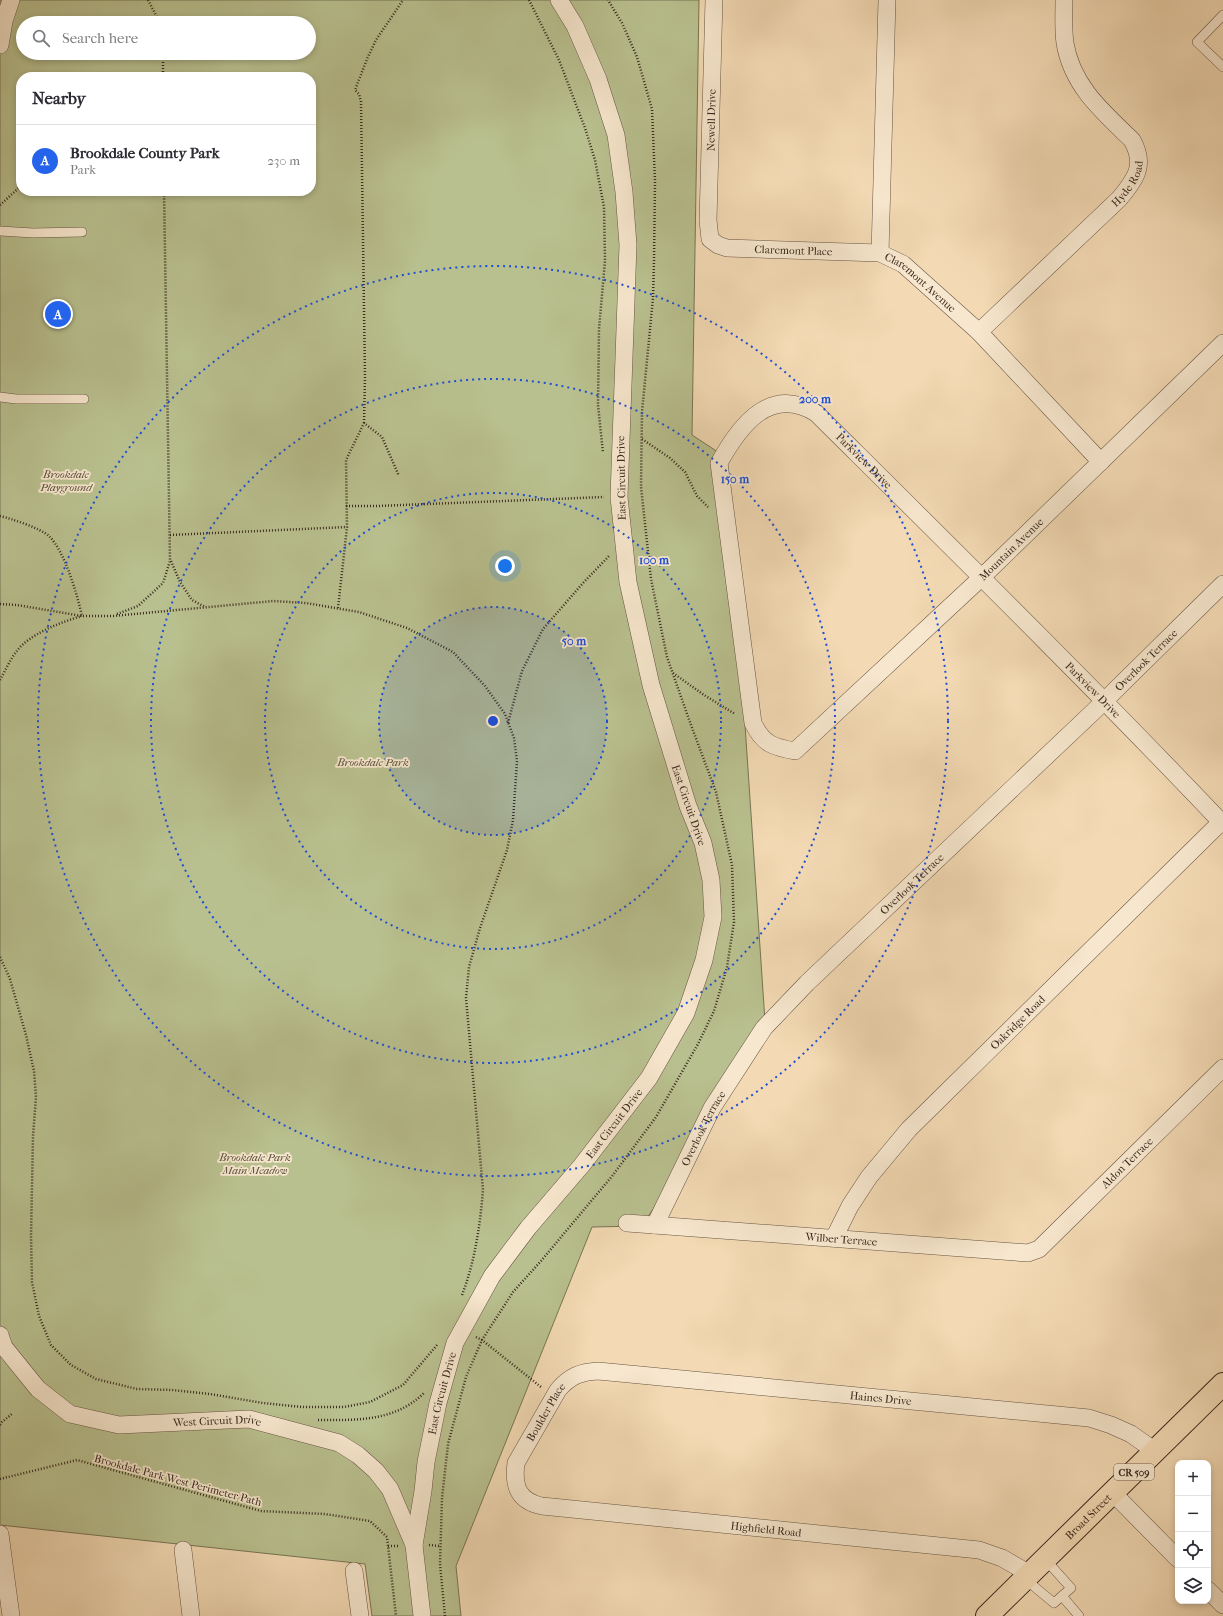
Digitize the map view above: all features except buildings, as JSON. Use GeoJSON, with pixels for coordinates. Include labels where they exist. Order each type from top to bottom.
{"type":"FeatureCollection","features":[{"type":"Feature","properties":{"kind":"main road","name":"Broad Street"},"geometry":{"type":"LineString","coordinates":[[987,1616],[1223,1384]]}},
{"type":"Feature","properties":{"kind":"street"},"geometry":{"type":"LineString","coordinates":[[0,45],[4,21],[11,0]]}},
{"type":"Feature","properties":{"kind":"street","name":"East Circuit Drive"},"geometry":{"type":"LineString","coordinates":[[414,1545],[426,1462],[438,1403],[455,1343],[492,1276],[528,1228],[582,1165],[649,1078],[686,1013],[704,960],[713,917],[711,880],[703,843],[688,806],[651,686],[631,600],[624,545],[620,497],[628,245],[624,192],[616,135],[598,79],[575,26],[559,0]]}},
{"type":"Feature","properties":{"kind":"street","name":"Newell Drive"},"geometry":{"type":"LineString","coordinates":[[710,239],[708,220],[714,0]]}},
{"type":"Feature","properties":{"kind":"street","name":"Claremont Avenue"},"geometry":{"type":"LineString","coordinates":[[887,0],[880,253],[903,264],[979,332],[1101,462]]}},
{"type":"Feature","properties":{"kind":"street","name":"Hyde Road"},"geometry":{"type":"LineString","coordinates":[[979,332],[1119,199],[1134,181],[1138,169],[1139,160],[1136,147],[1132,140],[1094,103],[1077,80],[1072,70],[1065,44],[1064,0]]}},
{"type":"Feature","properties":{"kind":"street","name":"Claremont Place"},"geometry":{"type":"LineString","coordinates":[[710,239],[718,245],[727,248],[880,253]]}},
{"type":"Feature","properties":{"kind":"street","name":"Mountain Avenue"},"geometry":{"type":"LineString","coordinates":[[795,751],[982,578],[1223,343]]}},
{"type":"Feature","properties":{"kind":"street","name":"Parkview Drive"},"geometry":{"type":"LineString","coordinates":[[795,751],[777,748],[763,740],[753,723],[719,463],[731,442],[743,426],[762,411],[776,404],[792,403],[804,406],[816,413],[1105,701],[1222,823]]}},
{"type":"Feature","properties":{"kind":"street","name":"Overlook Terrace"},"geometry":{"type":"LineString","coordinates":[[655,1225],[712,1108],[764,1028],[813,977],[1105,701],[1223,584]]}},
{"type":"Feature","properties":{"kind":"street","name":"Oakridge Road"},"geometry":{"type":"LineString","coordinates":[[834,1238],[850,1206],[869,1177],[909,1129],[1222,823]]}},
{"type":"Feature","properties":{"kind":"street","name":"Aldon Terrace"},"geometry":{"type":"LineString","coordinates":[[1028,1253],[1038,1248],[1223,1068]]}},
{"type":"Feature","properties":{"kind":"street","name":"Wilber Terrace"},"geometry":{"type":"LineString","coordinates":[[627,1223],[1028,1253]]}},
{"type":"Feature","properties":{"kind":"street","name":"West Circuit Drive"},"geometry":{"type":"LineString","coordinates":[[0,1335],[4,1347],[38,1389],[70,1414],[119,1425],[249,1419],[339,1444],[358,1455],[376,1471],[390,1489],[414,1545]]}},
{"type":"Feature","properties":{"kind":"street","name":"Boulder Place"},"geometry":{"type":"LineString","coordinates":[[514,1476],[516,1463],[521,1451],[553,1397],[566,1381],[574,1375],[598,1371]]}},
{"type":"Feature","properties":{"kind":"street","name":"Haines Drive"},"geometry":{"type":"LineString","coordinates":[[598,1371],[1089,1418],[1111,1425],[1131,1434],[1155,1451]]}},
{"type":"Feature","properties":{"kind":"street","name":"Highfield Road"},"geometry":{"type":"LineString","coordinates":[[514,1476],[516,1487],[524,1499],[531,1504],[979,1550],[1002,1558],[1028,1577]]}},
{"type":"Feature","properties":{"kind":"street"},"geometry":{"type":"LineString","coordinates":[[1113,1493],[1175,1556]]}},
{"type":"Feature","properties":{"kind":"street"},"geometry":{"type":"LineString","coordinates":[[0,1534],[11,1616]]}},
{"type":"Feature","properties":{"kind":"street"},"geometry":{"type":"LineString","coordinates":[[414,1545],[422,1616]]}},
{"type":"Feature","properties":{"kind":"street"},"geometry":{"type":"LineString","coordinates":[[183,1550],[192,1616]]}},
{"type":"Feature","properties":{"kind":"street"},"geometry":{"type":"LineString","coordinates":[[354,1571],[360,1616]]}},
{"type":"Feature","properties":{"kind":"street"},"geometry":{"type":"LineString","coordinates":[[1211,1593],[1223,1605]]}},
{"type":"Feature","properties":{"kind":"lane"},"geometry":{"type":"LineString","coordinates":[[1223,15],[1197,42],[1223,67]]}},
{"type":"Feature","properties":{"kind":"lane"},"geometry":{"type":"LineString","coordinates":[[0,231],[33,233],[82,232]]}},
{"type":"Feature","properties":{"kind":"lane"},"geometry":{"type":"LineString","coordinates":[[0,397],[36,400],[84,399]]}},
{"type":"Feature","properties":{"kind":"lane"},"geometry":{"type":"LineString","coordinates":[[1028,1577],[1054,1603],[1071,1588],[1045,1559]]}},
{"type":"Feature","properties":{"kind":"lane"},"geometry":{"type":"LineString","coordinates":[[1062,1596],[1079,1616]]}},
{"type":"Feature","properties":{"kind":"path"},"geometry":{"type":"LineString","coordinates":[[148,0],[156,16]]}},
{"type":"Feature","properties":{"kind":"path"},"geometry":{"type":"LineString","coordinates":[[338,608],[347,527],[346,460],[364,423],[365,378],[361,102],[359,94],[355,90],[376,40],[403,0]]}},
{"type":"Feature","properties":{"kind":"path"},"geometry":{"type":"LineString","coordinates":[[529,0],[559,60],[584,128],[595,160],[604,207],[604,261],[599,330],[598,405],[603,453]]}},
{"type":"Feature","properties":{"kind":"path"},"geometry":{"type":"LineString","coordinates":[[445,1616],[440,1564],[442,1498],[448,1444],[466,1377],[482,1340],[513,1292],[613,1176],[656,1117],[698,1044],[714,1011],[727,967],[734,922],[732,865],[716,792],[672,673],[658,620],[651,579],[641,487],[641,439],[642,412],[654,283],[655,181],[652,110],[637,57],[622,23],[608,0]]}},
{"type":"Feature","properties":{"kind":"path"},"geometry":{"type":"LineString","coordinates":[[163,60],[163,72]]}},
{"type":"Feature","properties":{"kind":"path"},"geometry":{"type":"LineString","coordinates":[[0,205],[16,191]]}},
{"type":"Feature","properties":{"kind":"path"},"geometry":{"type":"LineString","coordinates":[[113,616],[138,606],[163,583],[170,561],[164,196]]}},
{"type":"Feature","properties":{"kind":"path"},"geometry":{"type":"LineString","coordinates":[[364,423],[382,437],[399,476]]}},
{"type":"Feature","properties":{"kind":"path"},"geometry":{"type":"LineString","coordinates":[[641,439],[670,458],[685,472],[697,496],[712,510]]}},
{"type":"Feature","properties":{"kind":"path"},"geometry":{"type":"LineString","coordinates":[[346,506],[620,497]]}},
{"type":"Feature","properties":{"kind":"path"},"geometry":{"type":"LineString","coordinates":[[0,516],[25,524],[48,535],[60,550],[78,599],[82,616]]}},
{"type":"Feature","properties":{"kind":"path"},"geometry":{"type":"LineString","coordinates":[[170,534],[347,527]]}},
{"type":"Feature","properties":{"kind":"path"},"geometry":{"type":"LineString","coordinates":[[508,723],[522,671],[543,629],[597,568],[624,545]]}},
{"type":"Feature","properties":{"kind":"path"},"geometry":{"type":"LineString","coordinates":[[170,561],[180,582],[192,600],[206,607]]}},
{"type":"Feature","properties":{"kind":"path"},"geometry":{"type":"LineString","coordinates":[[0,604],[17,605],[82,616],[113,616],[273,600],[359,612],[407,628],[453,652],[485,686],[505,714],[514,738],[517,761],[513,820],[507,850],[480,928],[469,967],[466,998],[473,1094],[483,1190],[475,1251],[461,1296]]}},
{"type":"Feature","properties":{"kind":"path"},"geometry":{"type":"LineString","coordinates":[[0,680],[16,651],[33,636],[64,621],[82,616]]}},
{"type":"Feature","properties":{"kind":"path"},"geometry":{"type":"LineString","coordinates":[[672,673],[740,717]]}},
{"type":"Feature","properties":{"kind":"path"},"geometry":{"type":"LineString","coordinates":[[0,957],[10,979],[26,1035],[34,1071],[36,1097],[32,1205],[32,1282],[39,1316],[51,1345],[71,1365],[96,1379],[137,1389],[187,1391],[263,1403],[302,1407],[344,1407],[370,1402],[403,1385],[442,1340]]}},
{"type":"Feature","properties":{"kind":"path"},"geometry":{"type":"LineString","coordinates":[[482,1340],[553,1397]]}},
{"type":"Feature","properties":{"kind":"path"},"geometry":{"type":"LineString","coordinates":[[311,1420],[365,1420],[381,1417],[418,1399],[426,1391]]}},
{"type":"Feature","properties":{"kind":"path"},"geometry":{"type":"LineString","coordinates":[[0,1425],[13,1413]]}},
{"type":"Feature","properties":{"kind":"path","name":"Brookdale Park West Perimeter Path"},"geometry":{"type":"LineString","coordinates":[[0,1479],[77,1460],[261,1512],[325,1514],[370,1521],[387,1536],[396,1616]]}},
{"type":"Feature","properties":{"kind":"green space","name":"Brookdale Park"},"geometry":{"type":"Polygon","coordinates":[[[0,0],[699,0],[692,435],[727,458],[766,1036],[642,1226],[592,1227],[456,1566],[461,1616],[372,1616],[365,1564],[0,1525],[0,0]]]}},
{"type":"Feature","properties":{"kind":"place","name":"Brookdale County Park"},"geometry":{"type":"Point","coordinates":[58,314]}},
{"type":"Feature","properties":{"kind":"park label","name":"Brookdale Playground"},"geometry":{"type":"Point","coordinates":[66,480]}},
{"type":"Feature","properties":{"kind":"park label","name":"Brookdale Park Main Meadow"},"geometry":{"type":"Point","coordinates":[255,1163]}}]}
